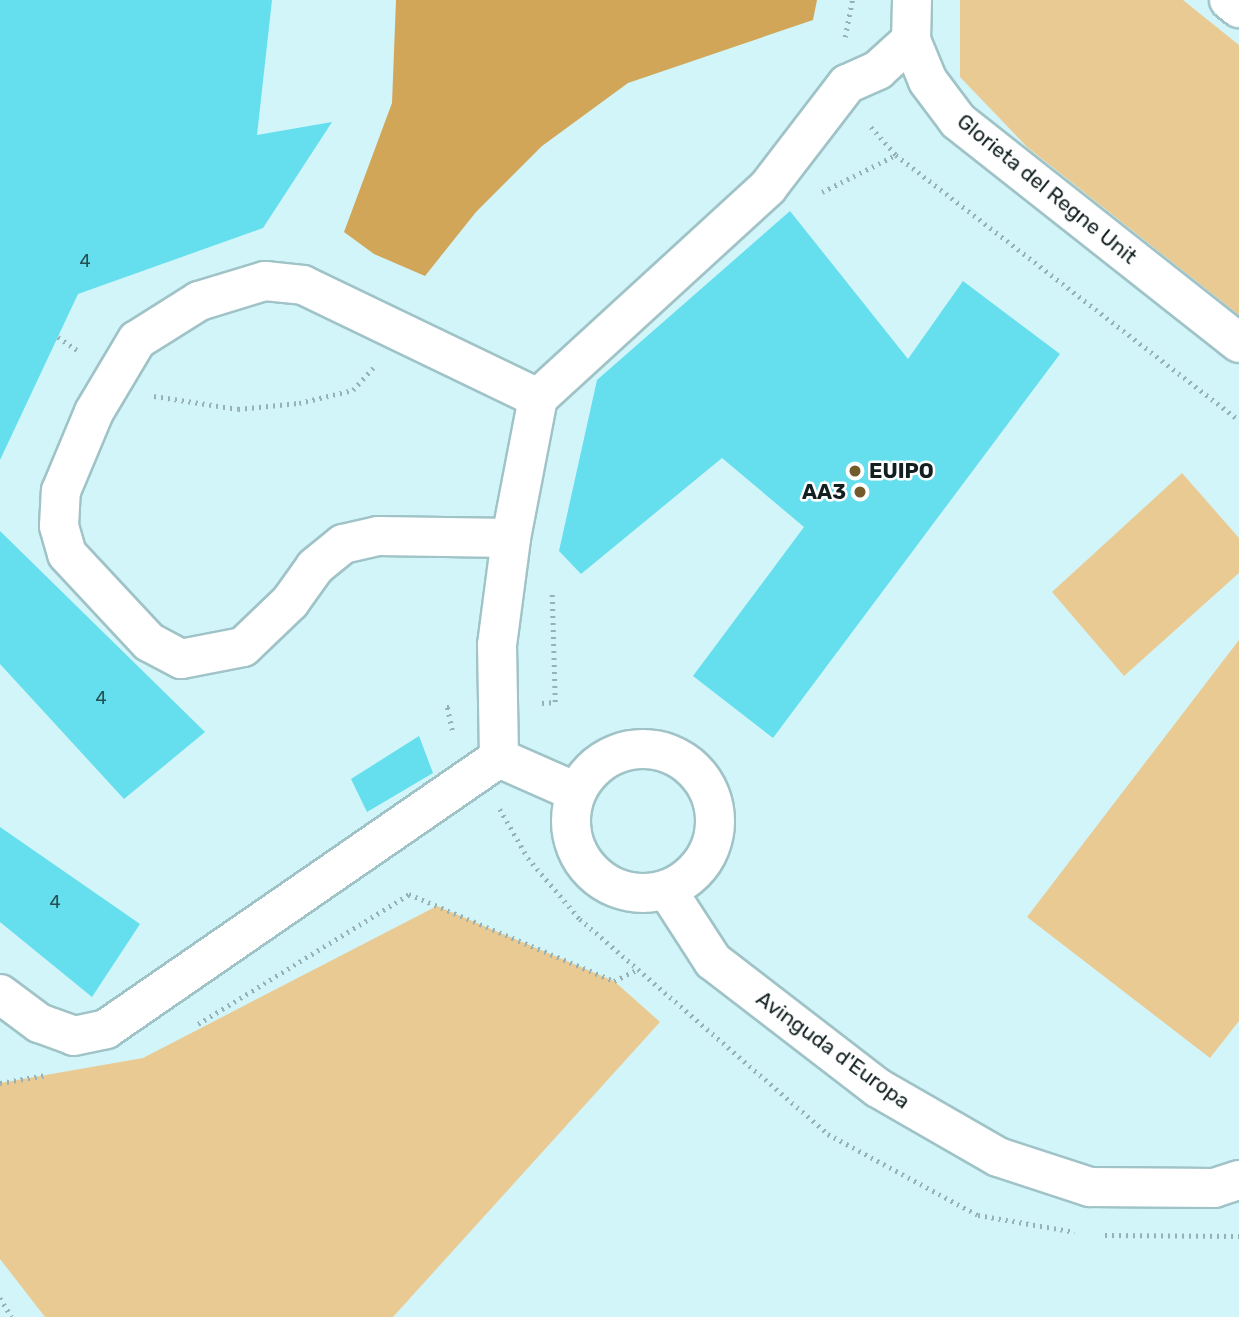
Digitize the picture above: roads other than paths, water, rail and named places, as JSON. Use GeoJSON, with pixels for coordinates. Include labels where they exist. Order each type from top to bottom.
{"type":"FeatureCollection","features":[{"type":"Feature","properties":{"kind":"street","name":"Glorieta del Regne Unit"},"geometry":{"type":"LineString","coordinates":[[912,0],[911,40],[928,81],[958,121],[1239,343]]}},
{"type":"Feature","properties":{"kind":"street"},"geometry":{"type":"LineString","coordinates":[[1228,0],[1239,8]]}},
{"type":"Feature","properties":{"kind":"street"},"geometry":{"type":"LineString","coordinates":[[0,994],[39,1023],[74,1035],[106,1029],[489,765],[500,704],[497,645],[512,538],[538,398],[768,187],[847,84],[878,69],[911,40]]}},
{"type":"Feature","properties":{"kind":"street"},"geometry":{"type":"LineString","coordinates":[[512,538],[378,536],[343,544],[315,567],[290,602],[243,647],[181,659],[149,642],[68,554],[59,526],[61,491],[94,412],[137,340],[199,301],[265,281],[303,285],[405,331],[538,398]]}},
{"type":"Feature","properties":{"kind":"street"},"geometry":{"type":"LineString","coordinates":[[641,748],[681,758],[708,788],[716,828],[701,867],[667,890],[634,893],[602,881],[579,857],[569,825],[576,792],[602,760],[641,748]]}},
{"type":"Feature","properties":{"kind":"street"},"geometry":{"type":"LineString","coordinates":[[489,765],[576,792]]}},
{"type":"Feature","properties":{"kind":"street","name":"Avinguda d'Europa"},"geometry":{"type":"LineString","coordinates":[[667,890],[712,961],[877,1088],[998,1157],[1090,1187],[1214,1188],[1239,1180]]}},
{"type":"Feature","properties":{"kind":"place","name":"EUIPO"},"geometry":{"type":"Point","coordinates":[855,471]}},
{"type":"Feature","properties":{"kind":"place","name":"AA3"},"geometry":{"type":"Point","coordinates":[860,492]}}]}
